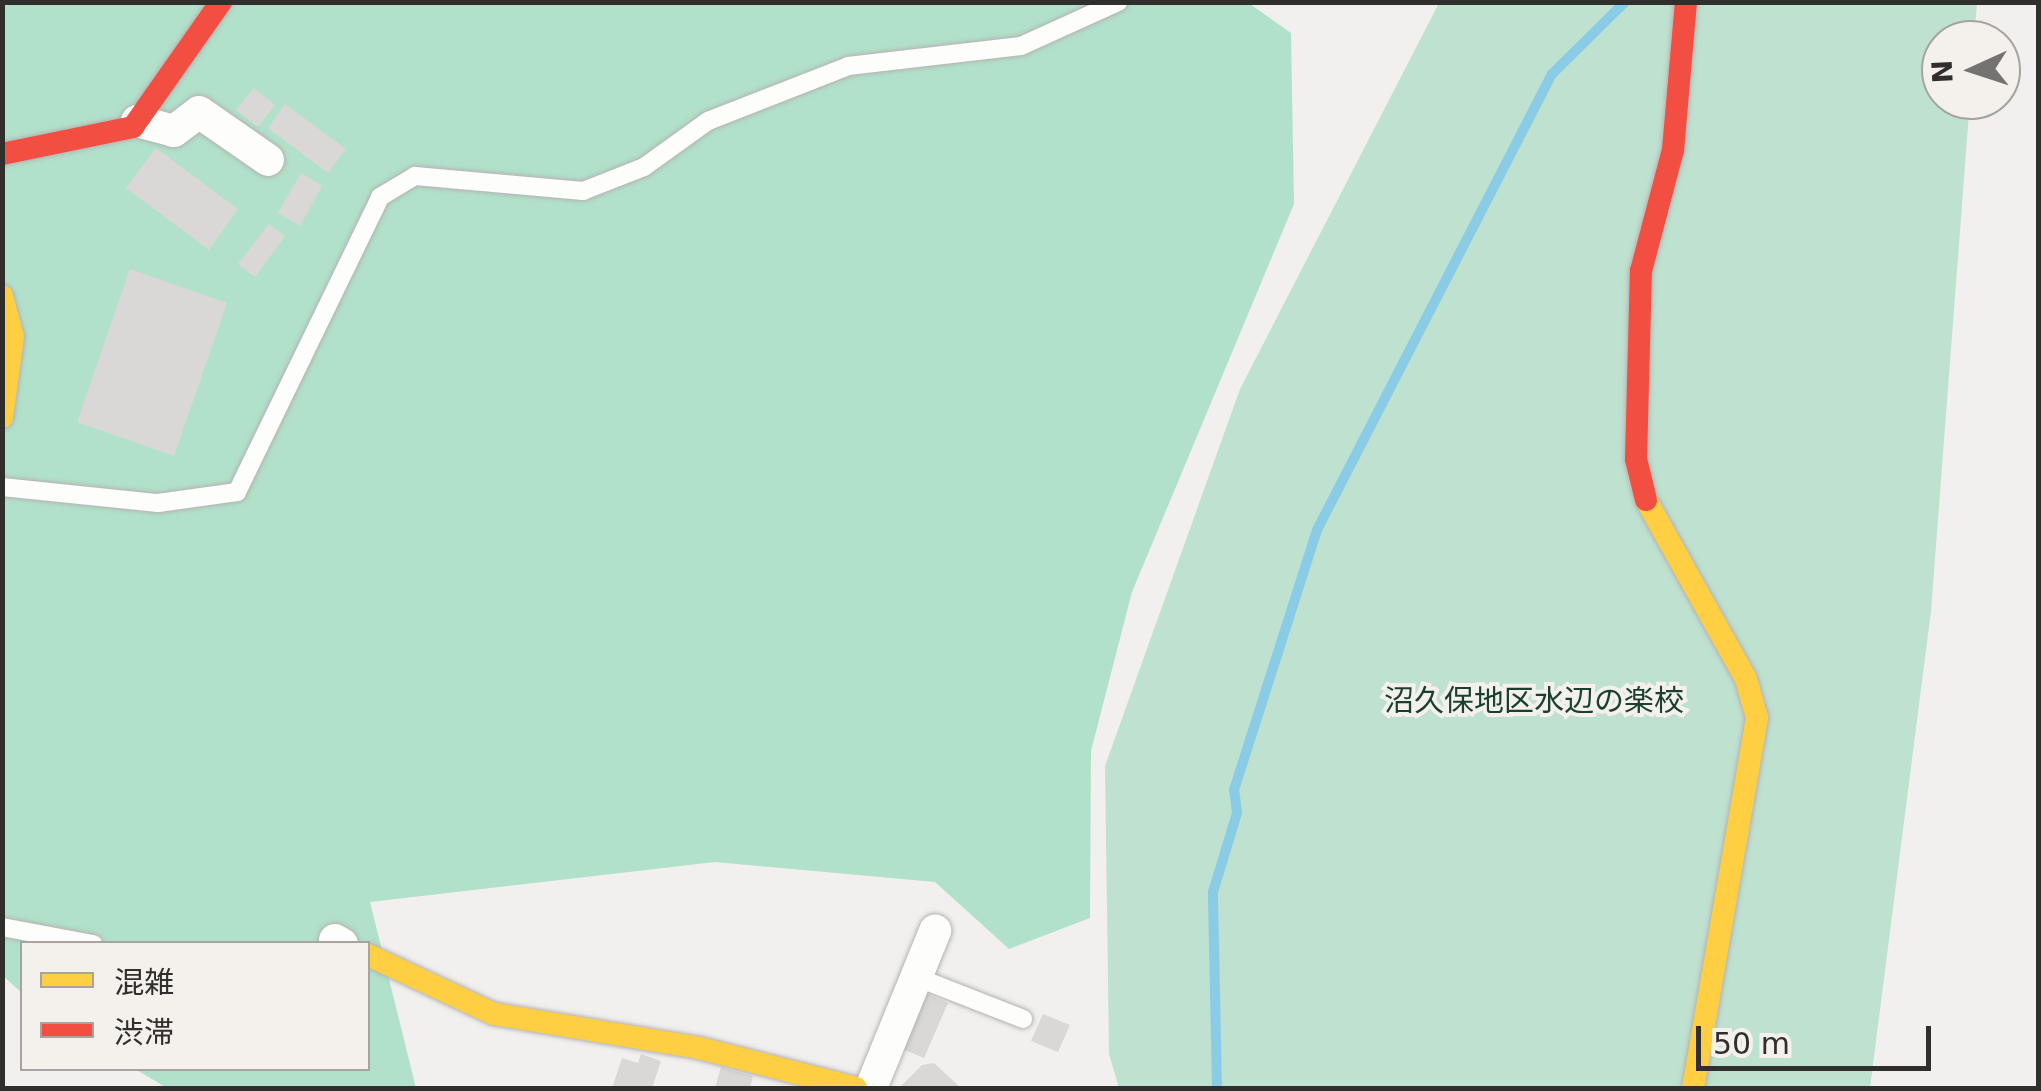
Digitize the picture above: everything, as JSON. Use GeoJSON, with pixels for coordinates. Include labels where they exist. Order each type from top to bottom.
{"type":"FeatureCollection","features":[{"type":"Feature","properties":{"kind":"street"},"geometry":{"type":"LineString","coordinates":[[137,121],[221,2]]}},
{"type":"Feature","properties":{"kind":"street"},"geometry":{"type":"LineString","coordinates":[[1686,2],[1673,150],[1641,271],[1636,459],[1643,494],[1746,679],[1757,718],[1693,1088]]}},
{"type":"Feature","properties":{"kind":"street"},"geometry":{"type":"LineString","coordinates":[[2,154],[137,121],[174,131],[199,112],[268,160]]}},
{"type":"Feature","properties":{"kind":"street"},"geometry":{"type":"LineString","coordinates":[[2,296],[13,337],[2,417]]}},
{"type":"Feature","properties":{"kind":"street"},"geometry":{"type":"LineString","coordinates":[[871,1088],[935,930]]}},
{"type":"Feature","properties":{"kind":"street"},"geometry":{"type":"LineString","coordinates":[[370,956],[494,1014],[699,1048],[856,1088]]}},
{"type":"Feature","properties":{"kind":"lane"},"geometry":{"type":"LineString","coordinates":[[2,486],[158,503],[237,492],[380,197],[414,176],[583,191],[644,167],[708,121],[848,66],[1021,46],[1118,2]]}},
{"type":"Feature","properties":{"kind":"lane"},"geometry":{"type":"LineString","coordinates":[[2,927],[77,941]]}},
{"type":"Feature","properties":{"kind":"lane"},"geometry":{"type":"LineString","coordinates":[[916,977],[1023,1019]]}},
{"type":"Feature","properties":{"kind":"green space"},"geometry":{"type":"Polygon","coordinates":[[[1247,2],[1291,33],[1294,204],[1132,592],[1091,751],[1090,918],[1009,949],[935,882],[715,862],[370,902],[416,1088],[167,1088],[138,1071],[370,1071],[370,941],[20,941],[20,991],[3,976],[2,3],[1247,2]]]}},
{"type":"Feature","properties":{"kind":"green space","name":"沼久保地区水辺の楽校"},"geometry":{"type":"Polygon","coordinates":[[[1439,3],[1977,3],[1976,20],[1921,20],[1921,120],[1968,120],[1931,611],[1870,1088],[1119,1088],[1109,1054],[1105,766],[1240,389],[1439,3]]]}},
{"type":"Feature","properties":{"kind":"building"},"geometry":{"type":"Polygon","coordinates":[[[254,88],[275,105],[258,127],[236,110],[254,88]]]}},
{"type":"Feature","properties":{"kind":"building"},"geometry":{"type":"Polygon","coordinates":[[[285,104],[346,149],[328,173],[268,128],[285,104]]]}},
{"type":"Feature","properties":{"kind":"building"},"geometry":{"type":"Polygon","coordinates":[[[156,148],[238,209],[209,250],[126,188],[156,148]]]}},
{"type":"Feature","properties":{"kind":"building"},"geometry":{"type":"Polygon","coordinates":[[[301,173],[322,186],[300,226],[278,213],[301,173]]]}},
{"type":"Feature","properties":{"kind":"building"},"geometry":{"type":"Polygon","coordinates":[[[269,224],[285,236],[255,277],[238,264],[269,224]]]}},
{"type":"Feature","properties":{"kind":"building"},"geometry":{"type":"Polygon","coordinates":[[[130,269],[227,303],[174,456],[77,422],[130,269]]]}},
{"type":"Feature","properties":{"kind":"building"},"geometry":{"type":"Polygon","coordinates":[[[925,993],[948,1003],[924,1058],[900,1048],[925,993]]]}},
{"type":"Feature","properties":{"kind":"building"},"geometry":{"type":"Polygon","coordinates":[[[1043,1014],[1070,1025],[1058,1052],[1031,1041],[1043,1014]]]}},
{"type":"Feature","properties":{"kind":"building"},"geometry":{"type":"Polygon","coordinates":[[[641,1054],[661,1061],[652,1088],[612,1088],[622,1058],[638,1063],[641,1054]]]}},
{"type":"Feature","properties":{"kind":"building"},"geometry":{"type":"Polygon","coordinates":[[[934,1063],[961,1088],[899,1088],[922,1065],[934,1063]]]}},
{"type":"Feature","properties":{"kind":"building"},"geometry":{"type":"Polygon","coordinates":[[[721,1067],[753,1076],[750,1088],[715,1088],[721,1067]]]}},
{"type":"Feature","properties":{"kind":"waterway"},"geometry":{"type":"LineString","coordinates":[[1217,1088],[1213,892],[1237,813],[1234,790],[1317,530],[1552,74],[1625,2]]}},
{"type":"Feature","properties":{"kind":"traffic: slow"},"geometry":{"type":"LineString","coordinates":[[2,296],[13,337],[2,417]]}},
{"type":"Feature","properties":{"kind":"traffic: slow"},"geometry":{"type":"LineString","coordinates":[[1646,500],[1746,679],[1757,718],[1693,1088]]}},
{"type":"Feature","properties":{"kind":"traffic: slow"},"geometry":{"type":"LineString","coordinates":[[370,956],[494,1014],[699,1048],[856,1088]]}},
{"type":"Feature","properties":{"kind":"traffic: jam"},"geometry":{"type":"LineString","coordinates":[[2,154],[133,127],[221,2]]}},
{"type":"Feature","properties":{"kind":"traffic: jam"},"geometry":{"type":"LineString","coordinates":[[1646,500],[1636,459],[1641,271],[1673,150],[1686,2]]}}]}
